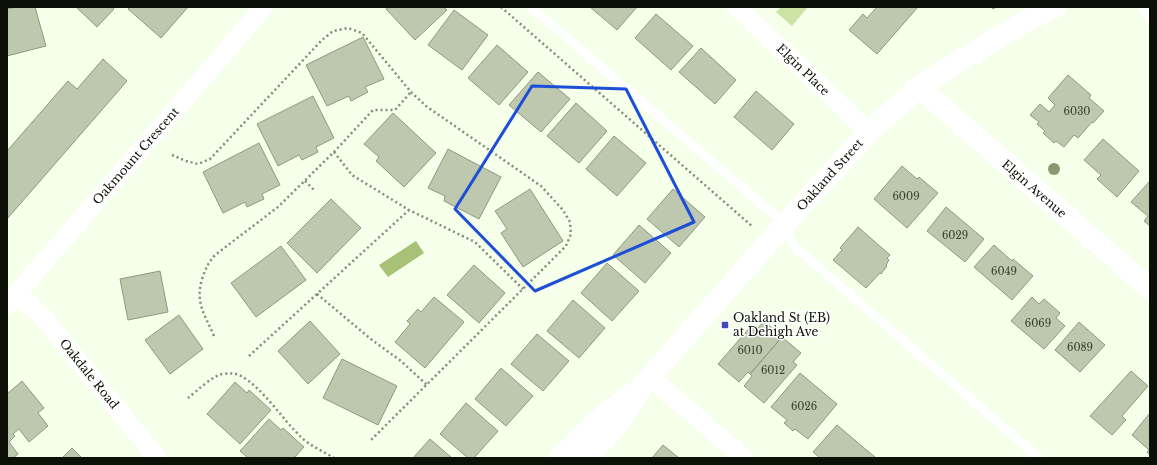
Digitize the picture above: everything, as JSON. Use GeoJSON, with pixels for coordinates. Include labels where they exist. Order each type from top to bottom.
{"type":"FeatureCollection","features":[{"type":"Feature","properties":{"kind":"street","name":"Oakmount Crescent"},"geometry":{"type":"LineString","coordinates":[[12,299],[264,7]]}},
{"type":"Feature","properties":{"kind":"street","name":"Elgin Place"},"geometry":{"type":"LineString","coordinates":[[737,7],[869,132]]}},
{"type":"Feature","properties":{"kind":"street","name":"Oakland Street"},"geometry":{"type":"LineString","coordinates":[[560,458],[596,422],[646,381],[869,132],[919,87],[1028,20],[1055,7]]}},
{"type":"Feature","properties":{"kind":"street","name":"Elgin Avenue"},"geometry":{"type":"LineString","coordinates":[[919,87],[1150,290]]}},
{"type":"Feature","properties":{"kind":"street","name":"Oakdale Road"},"geometry":{"type":"LineString","coordinates":[[12,299],[43,317],[157,458]]}},
{"type":"Feature","properties":{"kind":"street","name":"Oakland Street"},"geometry":{"type":"LineString","coordinates":[[587,458],[622,419],[646,381]]}},
{"type":"Feature","properties":{"kind":"street"},"geometry":{"type":"LineString","coordinates":[[646,381],[744,458]]}},
{"type":"Feature","properties":{"kind":"lane"},"geometry":{"type":"LineString","coordinates":[[531,7],[785,224],[794,246],[1039,458]]}},
{"type":"Feature","properties":{"kind":"lane"},"geometry":{"type":"LineString","coordinates":[[1142,7],[1150,19]]}},
{"type":"Feature","properties":{"kind":"path"},"geometry":{"type":"LineString","coordinates":[[501,7],[754,227]]}},
{"type":"Feature","properties":{"kind":"path"},"geometry":{"type":"LineString","coordinates":[[993,7],[995,11]]}},
{"type":"Feature","properties":{"kind":"path"},"geometry":{"type":"LineString","coordinates":[[172,155],[198,164],[210,159],[322,40],[332,31],[348,28],[362,33],[411,92],[426,106],[540,186],[563,210],[570,222],[571,234],[566,246],[371,440]]}},
{"type":"Feature","properties":{"kind":"path"},"geometry":{"type":"LineString","coordinates":[[214,336],[202,310],[199,297],[200,285],[204,270],[209,261],[278,207],[334,152],[373,110],[394,110],[411,92]]}},
{"type":"Feature","properties":{"kind":"path"},"geometry":{"type":"LineString","coordinates":[[334,152],[352,175],[409,210],[475,242],[523,289]]}},
{"type":"Feature","properties":{"kind":"path"},"geometry":{"type":"LineString","coordinates":[[305,181],[315,190]]}},
{"type":"Feature","properties":{"kind":"path"},"geometry":{"type":"LineString","coordinates":[[249,356],[409,210]]}},
{"type":"Feature","properties":{"kind":"path"},"geometry":{"type":"LineString","coordinates":[[317,294],[372,340],[401,361],[427,385]]}},
{"type":"Feature","properties":{"kind":"path"},"geometry":{"type":"LineString","coordinates":[[188,398],[222,374],[232,373],[240,375],[256,387],[301,437],[334,458]]}},
{"type":"Feature","properties":{"kind":"highlighted area"},"geometry":{"type":"Polygon","coordinates":[[[532,86],[626,89],[694,222],[535,291],[455,209],[532,86]]]}},
{"type":"Feature","properties":{"kind":"shaded area"},"geometry":{"type":"Polygon","coordinates":[[[781,7],[808,7],[792,26],[776,12],[781,7]]]}},
{"type":"Feature","properties":{"kind":"shaded area"},"geometry":{"type":"Polygon","coordinates":[[[416,241],[424,253],[388,277],[379,265],[416,241]]]}},
{"type":"Feature","properties":{"kind":"building"},"geometry":{"type":"Polygon","coordinates":[[[15,7],[35,7],[46,46],[7,56],[7,9],[15,7]]]}},
{"type":"Feature","properties":{"kind":"building"},"geometry":{"type":"Polygon","coordinates":[[[76,7],[112,7],[114,9],[97,27],[76,7]]]}},
{"type":"Feature","properties":{"kind":"building"},"geometry":{"type":"Polygon","coordinates":[[[130,7],[188,7],[161,38],[128,9],[130,7]]]}},
{"type":"Feature","properties":{"kind":"building"},"geometry":{"type":"Polygon","coordinates":[[[389,7],[444,7],[447,10],[415,40],[386,9],[389,7]]]}},
{"type":"Feature","properties":{"kind":"building"},"geometry":{"type":"Polygon","coordinates":[[[590,7],[637,7],[617,30],[590,7]]]}},
{"type":"Feature","properties":{"kind":"building"},"geometry":{"type":"Polygon","coordinates":[[[877,7],[918,7],[877,54],[849,30],[863,14],[867,18],[877,7]]]}},
{"type":"Feature","properties":{"kind":"building"},"geometry":{"type":"Polygon","coordinates":[[[454,10],[488,35],[462,70],[428,45],[454,10]]]}},
{"type":"Feature","properties":{"kind":"building"},"geometry":{"type":"Polygon","coordinates":[[[656,14],[693,46],[671,70],[635,38],[656,14]]]}},
{"type":"Feature","properties":{"kind":"building"},"geometry":{"type":"Polygon","coordinates":[[[363,37],[384,79],[365,87],[368,92],[351,101],[349,96],[327,106],[306,65],[363,37]]]}},
{"type":"Feature","properties":{"kind":"building"},"geometry":{"type":"Polygon","coordinates":[[[497,45],[528,72],[499,105],[468,78],[497,45]]]}},
{"type":"Feature","properties":{"kind":"building"},"geometry":{"type":"Polygon","coordinates":[[[701,48],[736,80],[715,104],[679,72],[701,48]]]}},
{"type":"Feature","properties":{"kind":"building"},"geometry":{"type":"Polygon","coordinates":[[[103,59],[127,81],[7,219],[7,151],[68,81],[77,89],[103,59]]]}},
{"type":"Feature","properties":{"kind":"building"},"geometry":{"type":"Polygon","coordinates":[[[538,72],[570,99],[541,132],[509,105],[538,72]]]}},
{"type":"Feature","properties":{"kind":"building"},"geometry":{"type":"Polygon","coordinates":[[[1068,75],[1091,95],[1089,98],[1104,111],[1078,138],[1074,135],[1064,147],[1056,141],[1054,143],[1043,133],[1045,131],[1037,124],[1039,122],[1030,115],[1040,104],[1049,112],[1055,105],[1048,98],[1068,75]]]}},
{"type":"Feature","properties":{"kind":"building"},"geometry":{"type":"Polygon","coordinates":[[[756,91],[794,124],[772,150],[734,117],[756,91]]]}},
{"type":"Feature","properties":{"kind":"building"},"geometry":{"type":"Polygon","coordinates":[[[313,96],[334,138],[316,147],[318,152],[302,160],[299,155],[278,166],[257,124],[313,96]]]}},
{"type":"Feature","properties":{"kind":"building"},"geometry":{"type":"Polygon","coordinates":[[[576,103],[607,131],[579,163],[547,136],[576,103]]]}},
{"type":"Feature","properties":{"kind":"building"},"geometry":{"type":"Polygon","coordinates":[[[393,113],[436,153],[404,187],[376,161],[379,157],[364,144],[393,113]]]}},
{"type":"Feature","properties":{"kind":"building"},"geometry":{"type":"Polygon","coordinates":[[[614,136],[646,163],[617,196],[586,169],[614,136]]]}},
{"type":"Feature","properties":{"kind":"building"},"geometry":{"type":"Polygon","coordinates":[[[1103,139],[1139,171],[1117,197],[1097,179],[1101,175],[1084,160],[1103,139]]]}},
{"type":"Feature","properties":{"kind":"building"},"geometry":{"type":"Polygon","coordinates":[[[259,143],[280,185],[262,194],[264,199],[247,207],[245,202],[223,213],[203,172],[259,143]]]}},
{"type":"Feature","properties":{"kind":"building"},"geometry":{"type":"Polygon","coordinates":[[[448,149],[501,177],[479,219],[444,201],[445,196],[428,188],[448,149]]]}},
{"type":"Feature","properties":{"kind":"building"},"geometry":{"type":"Polygon","coordinates":[[[902,166],[917,179],[919,177],[938,193],[907,228],[874,199],[902,166]]]}},
{"type":"Feature","properties":{"kind":"building"},"geometry":{"type":"Polygon","coordinates":[[[1149,182],[1150,226],[1144,221],[1148,216],[1131,202],[1149,182]]]}},
{"type":"Feature","properties":{"kind":"building"},"geometry":{"type":"Polygon","coordinates":[[[530,189],[563,241],[523,267],[501,233],[507,229],[495,211],[530,189]]]}},
{"type":"Feature","properties":{"kind":"building"},"geometry":{"type":"Polygon","coordinates":[[[673,189],[705,217],[679,247],[647,219],[673,189]]]}},
{"type":"Feature","properties":{"kind":"building"},"geometry":{"type":"Polygon","coordinates":[[[331,199],[361,228],[317,273],[287,243],[331,199]]]}},
{"type":"Feature","properties":{"kind":"building"},"geometry":{"type":"Polygon","coordinates":[[[946,207],[984,239],[965,262],[927,231],[946,207]]]}},
{"type":"Feature","properties":{"kind":"building"},"geometry":{"type":"Polygon","coordinates":[[[639,225],[671,253],[645,283],[613,255],[639,225]]]}},
{"type":"Feature","properties":{"kind":"building"},"geometry":{"type":"Polygon","coordinates":[[[858,227],[890,255],[887,258],[889,260],[886,265],[887,266],[866,288],[833,260],[842,250],[840,248],[858,227]]]}},
{"type":"Feature","properties":{"kind":"building"},"geometry":{"type":"Polygon","coordinates":[[[994,245],[1012,261],[1013,259],[1033,276],[1012,300],[974,267],[994,245]]]}},
{"type":"Feature","properties":{"kind":"building"},"geometry":{"type":"Polygon","coordinates":[[[281,246],[306,280],[256,317],[231,283],[281,246]]]}},
{"type":"Feature","properties":{"kind":"building"},"geometry":{"type":"Polygon","coordinates":[[[607,263],[639,291],[612,321],[581,293],[607,263]]]}},
{"type":"Feature","properties":{"kind":"building"},"geometry":{"type":"Polygon","coordinates":[[[474,265],[505,293],[479,323],[447,295],[474,265]]]}},
{"type":"Feature","properties":{"kind":"building"},"geometry":{"type":"Polygon","coordinates":[[[160,271],[168,312],[128,320],[120,279],[160,271]]]}},
{"type":"Feature","properties":{"kind":"building"},"geometry":{"type":"Polygon","coordinates":[[[434,297],[464,322],[425,368],[395,342],[410,324],[407,321],[418,309],[421,312],[434,297]]]}},
{"type":"Feature","properties":{"kind":"building"},"geometry":{"type":"Polygon","coordinates":[[[1032,297],[1039,304],[1044,299],[1060,313],[1056,318],[1065,326],[1044,349],[1011,321],[1032,297]]]}},
{"type":"Feature","properties":{"kind":"building"},"geometry":{"type":"Polygon","coordinates":[[[573,300],[605,328],[579,358],[547,331],[573,300]]]}},
{"type":"Feature","properties":{"kind":"building"},"geometry":{"type":"Polygon","coordinates":[[[179,315],[203,349],[170,374],[145,340],[179,315]]]}},
{"type":"Feature","properties":{"kind":"building"},"geometry":{"type":"Polygon","coordinates":[[[310,321],[340,354],[308,384],[278,351],[310,321]]]}},
{"type":"Feature","properties":{"kind":"building"},"geometry":{"type":"Polygon","coordinates":[[[764,321],[782,337],[750,374],[748,372],[739,382],[718,364],[752,325],[757,329],[764,321]]]}},
{"type":"Feature","properties":{"kind":"building"},"geometry":{"type":"Polygon","coordinates":[[[1079,322],[1105,345],[1080,372],[1055,350],[1079,322]]]}},
{"type":"Feature","properties":{"kind":"building"},"geometry":{"type":"Polygon","coordinates":[[[537,334],[569,361],[543,391],[511,364],[537,334]]]}},
{"type":"Feature","properties":{"kind":"building"},"geometry":{"type":"Polygon","coordinates":[[[782,337],[801,353],[793,362],[797,365],[764,403],[744,386],[752,376],[750,374],[782,337]]]}},
{"type":"Feature","properties":{"kind":"building"},"geometry":{"type":"Polygon","coordinates":[[[342,359],[397,386],[378,425],[323,398],[342,359]]]}},
{"type":"Feature","properties":{"kind":"building"},"geometry":{"type":"Polygon","coordinates":[[[501,368],[533,396],[506,426],[475,399],[501,368]]]}},
{"type":"Feature","properties":{"kind":"building"},"geometry":{"type":"Polygon","coordinates":[[[1131,371],[1148,386],[1122,416],[1126,420],[1112,435],[1090,416],[1131,371]]]}},
{"type":"Feature","properties":{"kind":"building"},"geometry":{"type":"Polygon","coordinates":[[[800,373],[837,404],[808,439],[795,429],[793,431],[784,423],[787,420],[771,407],[800,373]]]}},
{"type":"Feature","properties":{"kind":"building"},"geometry":{"type":"Polygon","coordinates":[[[22,381],[44,408],[38,413],[48,426],[29,442],[19,429],[13,434],[15,436],[9,442],[18,454],[13,458],[7,458],[7,394],[22,381]]]}},
{"type":"Feature","properties":{"kind":"building"},"geometry":{"type":"Polygon","coordinates":[[[235,382],[247,393],[249,390],[271,410],[240,444],[207,414],[235,382]]]}},
{"type":"Feature","properties":{"kind":"building"},"geometry":{"type":"Polygon","coordinates":[[[466,403],[498,431],[474,458],[468,458],[440,434],[466,403]]]}},
{"type":"Feature","properties":{"kind":"building"},"geometry":{"type":"Polygon","coordinates":[[[1150,413],[1150,455],[1147,452],[1149,450],[1132,435],[1150,413]]]}},
{"type":"Feature","properties":{"kind":"building"},"geometry":{"type":"Polygon","coordinates":[[[269,419],[281,430],[283,428],[304,447],[294,458],[248,458],[240,451],[269,419]]]}},
{"type":"Feature","properties":{"kind":"building"},"geometry":{"type":"Polygon","coordinates":[[[837,425],[876,458],[820,458],[813,452],[837,425]]]}},
{"type":"Feature","properties":{"kind":"building"},"geometry":{"type":"Polygon","coordinates":[[[430,439],[452,458],[413,458],[430,439]]]}},
{"type":"Feature","properties":{"kind":"building"},"geometry":{"type":"Polygon","coordinates":[[[663,445],[679,458],[652,458],[663,445]]]}},
{"type":"Feature","properties":{"kind":"building"},"geometry":{"type":"Polygon","coordinates":[[[72,448],[82,458],[62,458],[72,448]]]}},
{"type":"Feature","properties":{"kind":"place","name":"Oakland St (EB) at Dehigh Ave"},"geometry":{"type":"Point","coordinates":[725,325]}}]}
